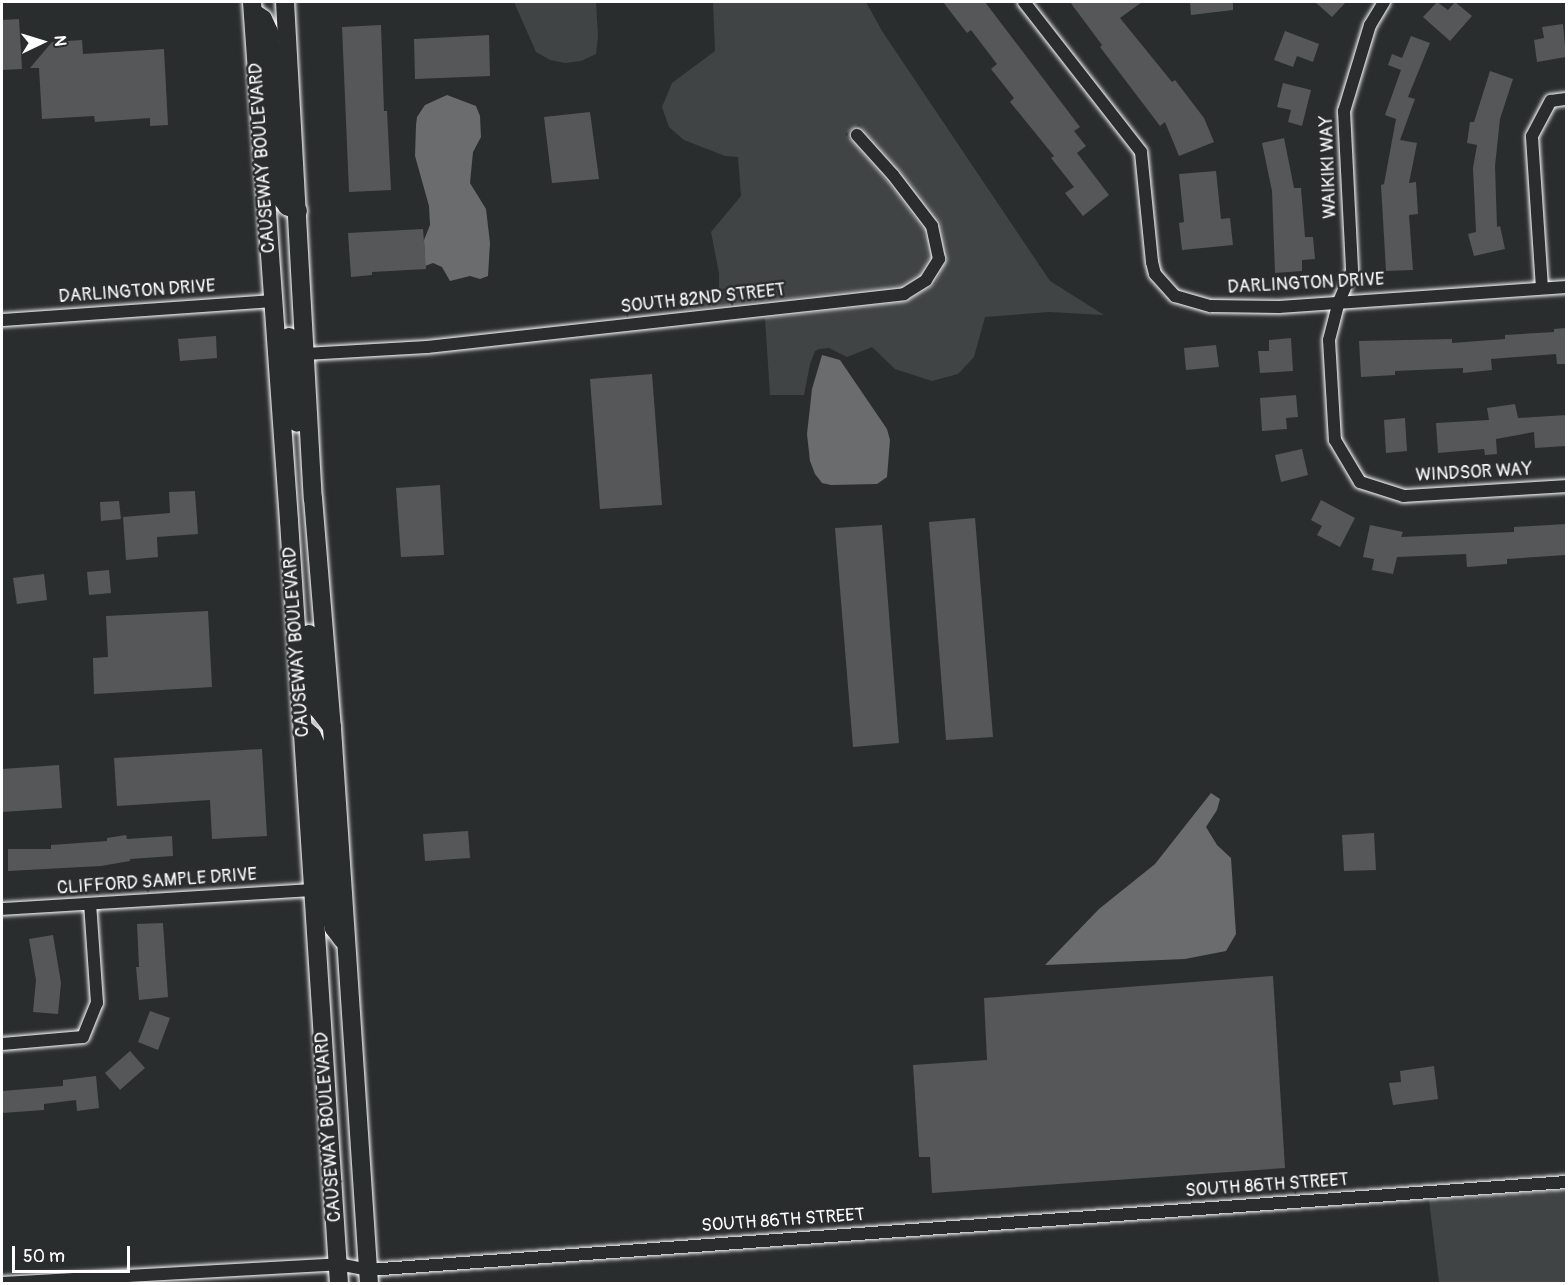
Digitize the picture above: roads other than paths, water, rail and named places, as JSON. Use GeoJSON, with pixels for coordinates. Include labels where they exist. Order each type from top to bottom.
{"type":"FeatureCollection","features":[{"type":"Feature","properties":{"kind":"main road","name":"CAUSEWAY BOULEVARD"},"geometry":{"type":"LineString","coordinates":[[285,2],[313,498],[332,728],[369,1277]]}},
{"type":"Feature","properties":{"kind":"main road","name":"CAUSEWAY BOULEVARD"},"geometry":{"type":"LineString","coordinates":[[252,7],[289,521],[339,1284]]}},
{"type":"Feature","properties":{"kind":"main road"},"geometry":{"type":"LineString","coordinates":[[252,7],[263,19],[269,32],[282,199],[286,206],[298,211]]}},
{"type":"Feature","properties":{"kind":"main road"},"geometry":{"type":"LineString","coordinates":[[274,302],[284,312],[300,454],[313,498]]}},
{"type":"Feature","properties":{"kind":"main road"},"geometry":{"type":"LineString","coordinates":[[289,521],[300,549],[305,578],[314,697],[318,709],[332,728]]}},
{"type":"Feature","properties":{"kind":"main road"},"geometry":{"type":"LineString","coordinates":[[303,728],[312,736],[317,747],[327,896],[334,928],[346,944]]}},
{"type":"Feature","properties":{"kind":"street","name":"DARLINGTON DRIVE"},"geometry":{"type":"LineString","coordinates":[[1024,2],[1141,153],[1152,262],[1155,274],[1164,287],[1175,296],[1211,306],[1279,307],[1566,286]]}},
{"type":"Feature","properties":{"kind":"street","name":"WAIKIKI WAY"},"geometry":{"type":"LineString","coordinates":[[1339,301],[1352,271],[1344,111],[1370,25],[1384,2]]}},
{"type":"Feature","properties":{"kind":"street"},"geometry":{"type":"LineString","coordinates":[[1542,288],[1532,136],[1551,101],[1566,99]]}},
{"type":"Feature","properties":{"kind":"street","name":"SOUTH 82ND STREET"},"geometry":{"type":"LineString","coordinates":[[304,354],[427,347],[904,294],[926,280],[939,259],[932,226],[893,175],[857,135]]}},
{"type":"Feature","properties":{"kind":"street","name":"WINDSOR WAY"},"geometry":{"type":"LineString","coordinates":[[1339,301],[1329,340],[1335,440],[1360,482],[1404,496],[1566,486]]}},
{"type":"Feature","properties":{"kind":"street","name":"DARLINGTON DRIVE"},"geometry":{"type":"LineString","coordinates":[[2,320],[274,302]]}},
{"type":"Feature","properties":{"kind":"street","name":"CLIFFORD SAMPLE DRIVE"},"geometry":{"type":"LineString","coordinates":[[2,909],[314,890]]}},
{"type":"Feature","properties":{"kind":"street"},"geometry":{"type":"LineString","coordinates":[[2,1044],[83,1037],[97,1003],[90,904]]}},
{"type":"Feature","properties":{"kind":"street","name":"SOUTH 86TH STREET"},"geometry":{"type":"LineString","coordinates":[[2,1283],[338,1264],[369,1277],[1566,1182]]}}]}
